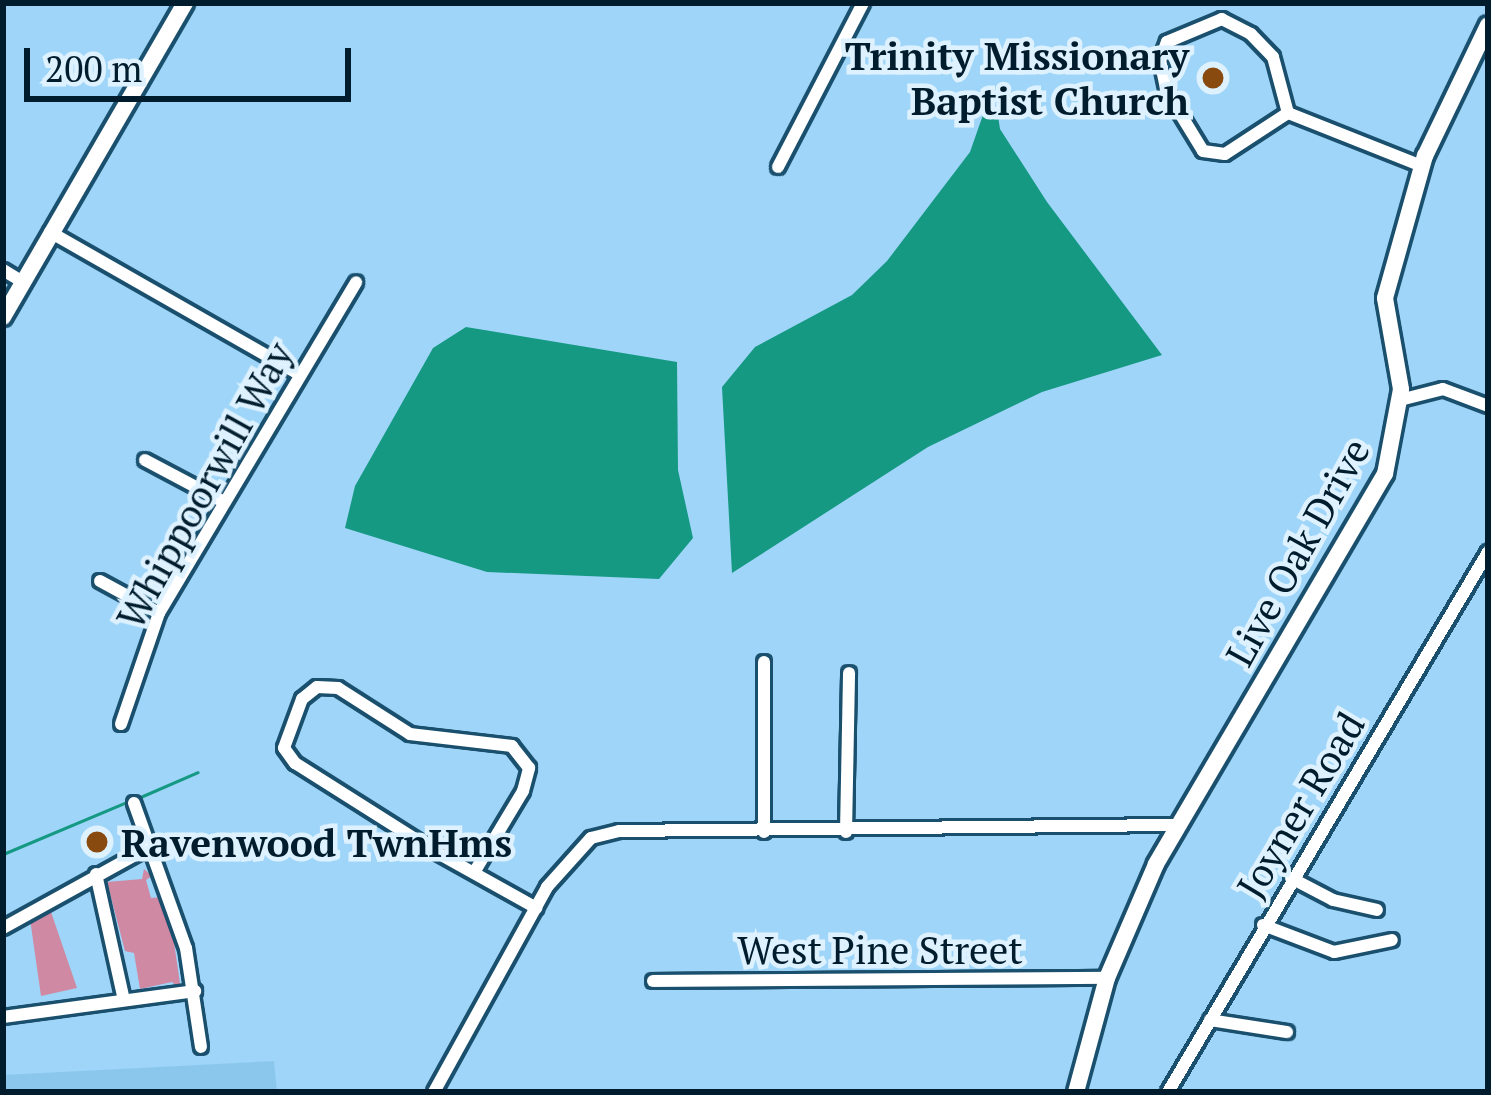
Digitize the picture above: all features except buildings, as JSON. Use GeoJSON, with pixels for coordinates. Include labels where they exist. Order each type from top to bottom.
{"type":"FeatureCollection","features":[{"type":"Feature","properties":{"kind":"street"},"geometry":{"type":"LineString","coordinates":[[3,316],[185,3]]}},
{"type":"Feature","properties":{"kind":"street"},"geometry":{"type":"LineString","coordinates":[[778,167],[863,3]]}},
{"type":"Feature","properties":{"kind":"street"},"geometry":{"type":"LineString","coordinates":[[1222,19],[1251,34],[1273,57],[1288,113],[1225,154],[1204,151],[1167,92],[1160,60],[1167,43],[1222,19]]}},
{"type":"Feature","properties":{"kind":"street","name":"Live Oak Drive"},"geometry":{"type":"LineString","coordinates":[[1076,1092],[1107,978],[1177,825],[1385,474],[1400,400],[1385,298],[1422,166],[1466,58],[1488,25]]}},
{"type":"Feature","properties":{"kind":"street"},"geometry":{"type":"LineString","coordinates":[[1288,113],[1422,166]]}},
{"type":"Feature","properties":{"kind":"street"},"geometry":{"type":"LineString","coordinates":[[50,232],[297,373]]}},
{"type":"Feature","properties":{"kind":"street"},"geometry":{"type":"LineString","coordinates":[[3,270],[23,281]]}},
{"type":"Feature","properties":{"kind":"street","name":"Whippoorwill Way"},"geometry":{"type":"LineString","coordinates":[[121,724],[159,613],[297,373],[356,282]]}},
{"type":"Feature","properties":{"kind":"street"},"geometry":{"type":"LineString","coordinates":[[1400,400],[1443,389],[1488,406]]}},
{"type":"Feature","properties":{"kind":"street"},"geometry":{"type":"LineString","coordinates":[[145,460],[222,501]]}},
{"type":"Feature","properties":{"kind":"street","name":"Joyner Road"},"geometry":{"type":"LineString","coordinates":[[1168,1092],[1488,552]]}},
{"type":"Feature","properties":{"kind":"street"},"geometry":{"type":"LineString","coordinates":[[100,580],[159,613]]}},
{"type":"Feature","properties":{"kind":"street"},"geometry":{"type":"LineString","coordinates":[[764,662],[764,832]]}},
{"type":"Feature","properties":{"kind":"street"},"geometry":{"type":"LineString","coordinates":[[846,832],[849,673]]}},
{"type":"Feature","properties":{"kind":"street"},"geometry":{"type":"LineString","coordinates":[[475,872],[523,791],[529,768],[512,746],[410,734],[338,688],[317,687],[302,699],[284,748],[296,763],[475,872],[536,908]]}},
{"type":"Feature","properties":{"kind":"street"},"geometry":{"type":"LineString","coordinates":[[134,803],[195,991],[200,1047]]}},
{"type":"Feature","properties":{"kind":"street"},"geometry":{"type":"LineString","coordinates":[[434,1092],[536,908],[569,855],[591,838],[619,831],[1177,825]]}},
{"type":"Feature","properties":{"kind":"street"},"geometry":{"type":"LineString","coordinates":[[3,928],[149,847]]}},
{"type":"Feature","properties":{"kind":"street"},"geometry":{"type":"LineString","coordinates":[[96,874],[124,1000]]}},
{"type":"Feature","properties":{"kind":"street"},"geometry":{"type":"LineString","coordinates":[[1291,878],[1333,900],[1377,910]]}},
{"type":"Feature","properties":{"kind":"street"},"geometry":{"type":"LineString","coordinates":[[1263,925],[1334,952],[1392,940]]}},
{"type":"Feature","properties":{"kind":"street","name":"West Pine Street"},"geometry":{"type":"LineString","coordinates":[[653,982],[1107,978]]}},
{"type":"Feature","properties":{"kind":"street"},"geometry":{"type":"LineString","coordinates":[[3,1017],[195,991]]}},
{"type":"Feature","properties":{"kind":"street"},"geometry":{"type":"LineString","coordinates":[[1210,1020],[1287,1032]]}},
{"type":"Feature","properties":{"kind":"shaded area"},"geometry":{"type":"Polygon","coordinates":[[[997,109],[1000,129],[1047,202],[1162,355],[1042,392],[928,447],[732,573],[722,387],[755,347],[852,295],[887,261],[970,152],[984,112],[997,109]]]}},
{"type":"Feature","properties":{"kind":"shaded area"},"geometry":{"type":"Polygon","coordinates":[[[466,327],[677,362],[678,470],[693,538],[659,579],[487,572],[345,528],[355,486],[433,348],[466,327]]]}},
{"type":"Feature","properties":{"kind":"shaded area"},"geometry":{"type":"Polygon","coordinates":[[[144,869],[152,876],[146,880],[151,898],[162,897],[171,922],[181,990],[172,982],[140,989],[134,953],[125,951],[107,882],[142,879],[144,869]]]}},
{"type":"Feature","properties":{"kind":"shaded area"},"geometry":{"type":"Polygon","coordinates":[[[50,909],[77,988],[41,996],[30,919],[50,909]]]}},
{"type":"Feature","properties":{"kind":"shaded area"},"geometry":{"type":"Polygon","coordinates":[[[274,1061],[277,1092],[3,1092],[3,1075],[274,1061]]]}},
{"type":"Feature","properties":{"kind":"waterway"},"geometry":{"type":"LineString","coordinates":[[138,798],[198,772]]}},
{"type":"Feature","properties":{"kind":"waterway"},"geometry":{"type":"LineString","coordinates":[[3,854],[129,801]]}},
{"type":"Feature","properties":{"kind":"place","name":"Trinity Missionary Baptist Church"},"geometry":{"type":"Point","coordinates":[1213,78]}},
{"type":"Feature","properties":{"kind":"place","name":"Ravenwood TwnHms"},"geometry":{"type":"Point","coordinates":[97,842]}}]}
